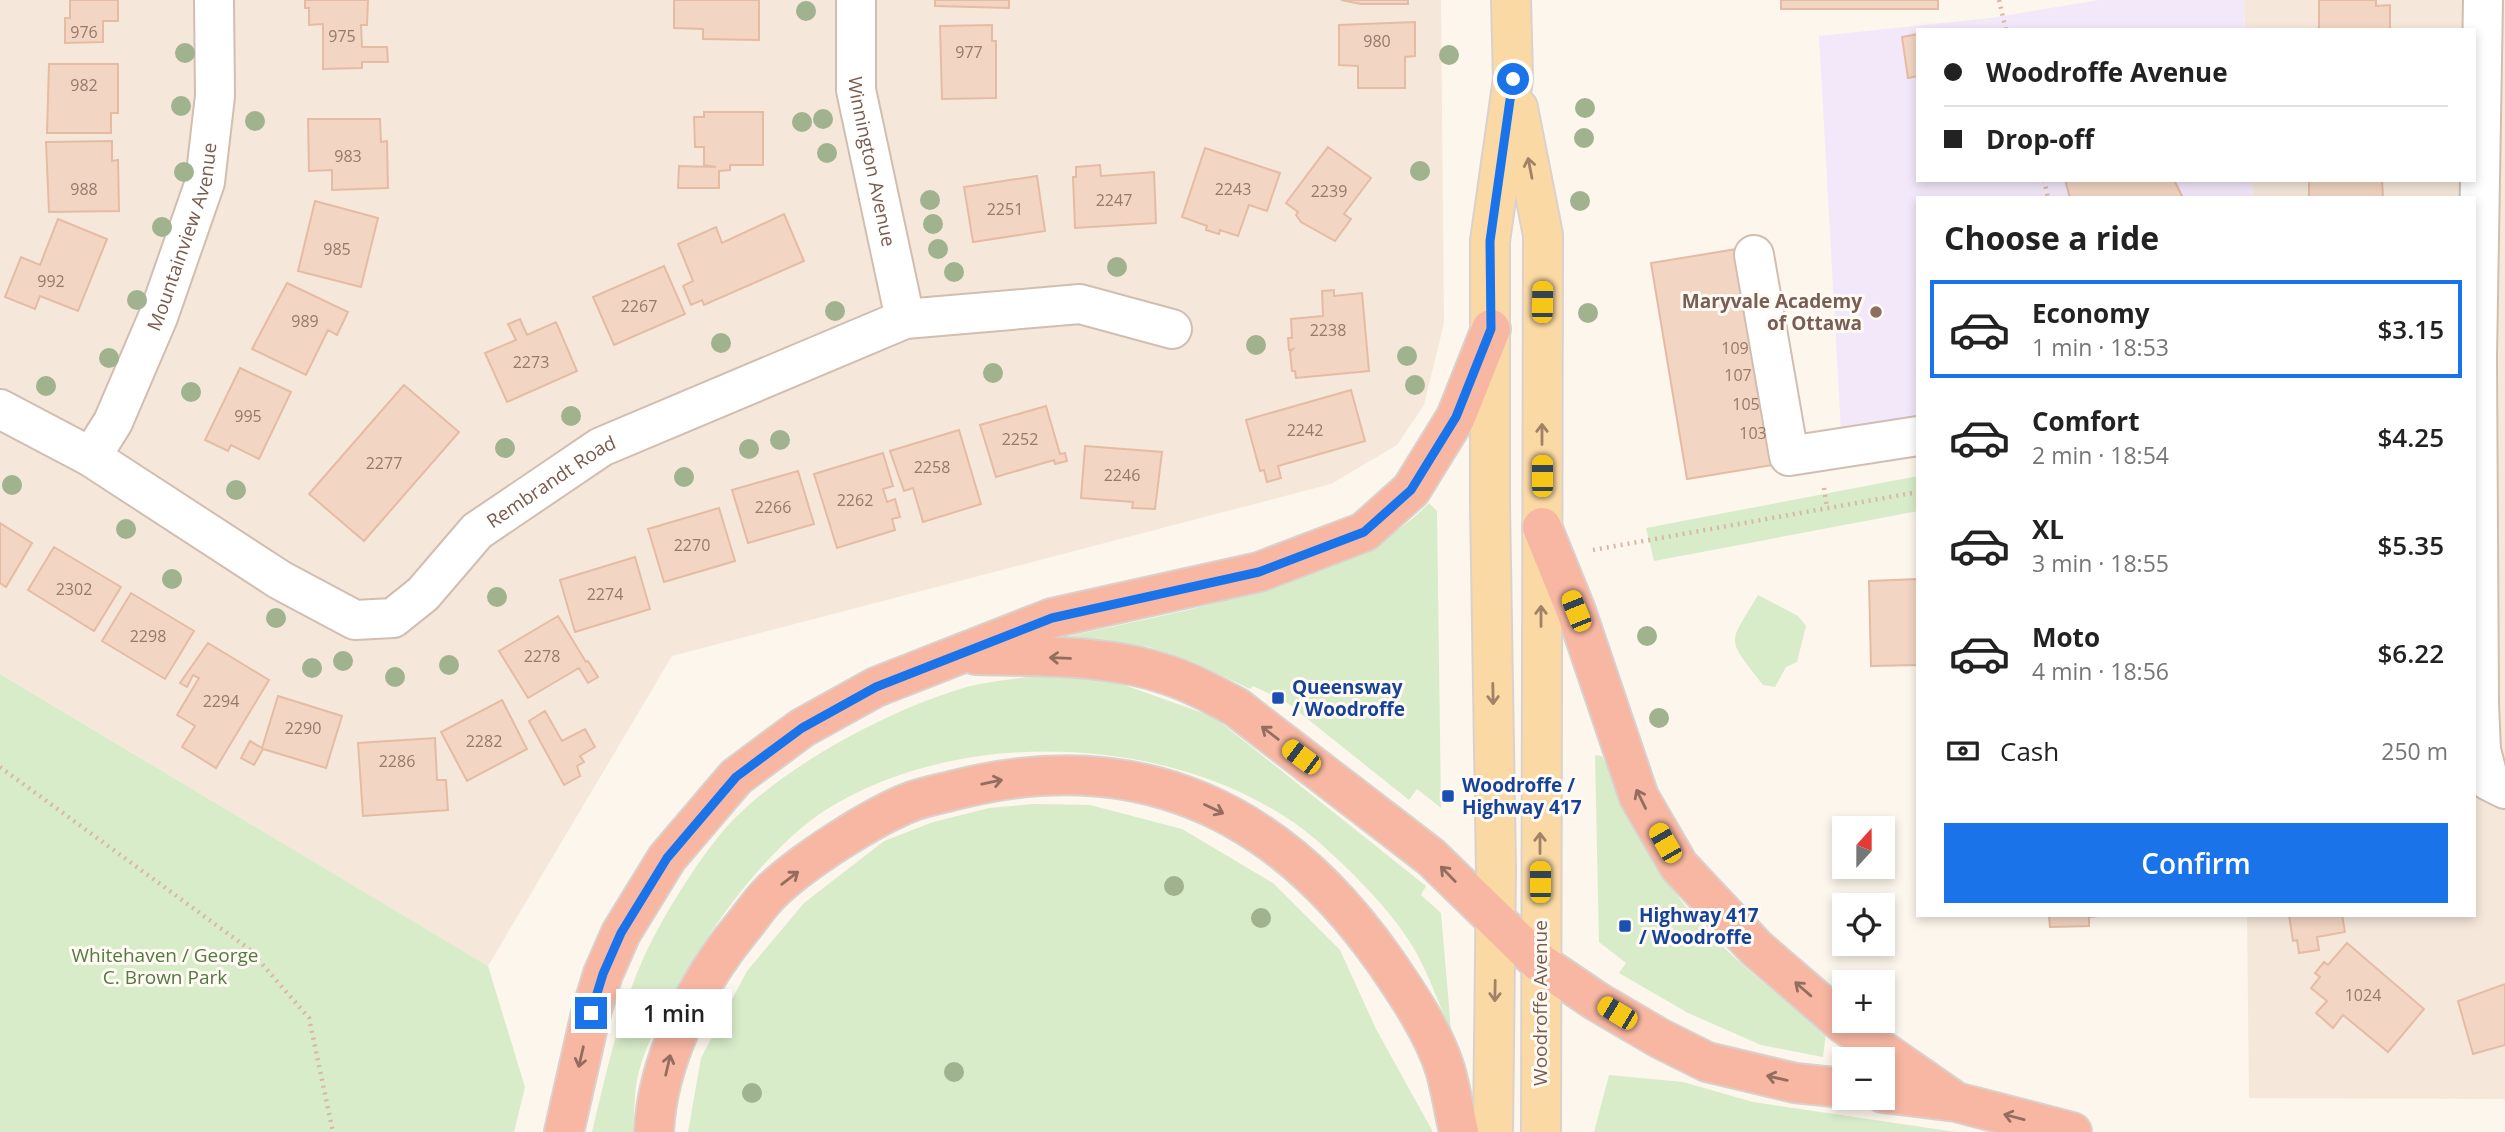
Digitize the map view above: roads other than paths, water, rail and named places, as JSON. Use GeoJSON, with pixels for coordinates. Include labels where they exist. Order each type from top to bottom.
{"type":"FeatureCollection","features":[{"type":"Feature","properties":{"kind":"highway"},"geometry":{"type":"LineString","coordinates":[[564,1132],[603,974],[621,933],[667,858],[736,777],[802,728],[876,687],[1052,618],[1259,572],[1364,532],[1411,490],[1456,417],[1491,329]]}},
{"type":"Feature","properties":{"kind":"highway"},"geometry":{"type":"LineString","coordinates":[[1542,527],[1576,611],[1639,797],[1679,866],[1756,948],[1844,1024],[1956,1102]]}},
{"type":"Feature","properties":{"kind":"highway"},"geometry":{"type":"LineString","coordinates":[[960,654],[1107,662],[1167,674],[1202,688],[1236,707],[1431,856],[1496,923],[1540,963],[1658,1038],[1707,1062],[1795,1083],[1832,1087]]}},
{"type":"Feature","properties":{"kind":"highway"},"geometry":{"type":"LineString","coordinates":[[654,1132],[673,1041],[715,961],[771,892],[845,836],[912,801],[998,779],[1086,775],[1126,778],[1179,793],[1251,826],[1293,857],[1341,902],[1407,993],[1433,1043],[1445,1067],[1459,1132]]}},
{"type":"Feature","properties":{"kind":"highway"},"geometry":{"type":"LineString","coordinates":[[1895,1094],[1956,1102],[2071,1132]]}},
{"type":"Feature","properties":{"kind":"main road","name":"Woodroffe Avenue"},"geometry":{"type":"LineString","coordinates":[[1511,0],[1513,79],[1543,234],[1541,1132]]}},
{"type":"Feature","properties":{"kind":"main road","name":"Woodroffe Avenue"},"geometry":{"type":"LineString","coordinates":[[1493,1132],[1496,923],[1490,241],[1513,79]]}},
{"type":"Feature","properties":{"kind":"street","name":"Mountainview Avenue"},"geometry":{"type":"LineString","coordinates":[[91,457],[113,422],[158,317],[205,182],[215,96],[214,0]]}},
{"type":"Feature","properties":{"kind":"street","name":"Winnington Avenue"},"geometry":{"type":"LineString","coordinates":[[856,0],[856,90],[905,319]]}},
{"type":"Feature","properties":{"kind":"street"},"geometry":{"type":"LineString","coordinates":[[2483,0],[2485,355],[2481,750],[2489,780],[2505,789]]}},
{"type":"Feature","properties":{"kind":"street"},"geometry":{"type":"LineString","coordinates":[[1754,255],[1789,456],[1916,436]]}},
{"type":"Feature","properties":{"kind":"street","name":"Rembrandt Road"},"geometry":{"type":"LineString","coordinates":[[0,409],[91,457],[280,580],[355,620],[393,618],[423,594],[477,531],[601,447],[905,319],[1080,304],[1172,329]]}},
{"type":"Feature","properties":{"kind":"place","name":"Maryvale Academy of Ottawa"},"geometry":{"type":"Point","coordinates":[1876,312]}},
{"type":"Feature","properties":{"kind":"place","name":"Queensway / Woodroffe"},"geometry":{"type":"Point","coordinates":[1278,698]}},
{"type":"Feature","properties":{"kind":"place","name":"Woodroffe / Highway 417"},"geometry":{"type":"Point","coordinates":[1448,796]}},
{"type":"Feature","properties":{"kind":"place","name":"Highway 417 / Woodroffe"},"geometry":{"type":"Point","coordinates":[1625,926]}},
{"type":"Feature","properties":{"kind":"park label","name":"Whitehaven / George C. Brown Park"},"geometry":{"type":"Point","coordinates":[165,966]}}]}
